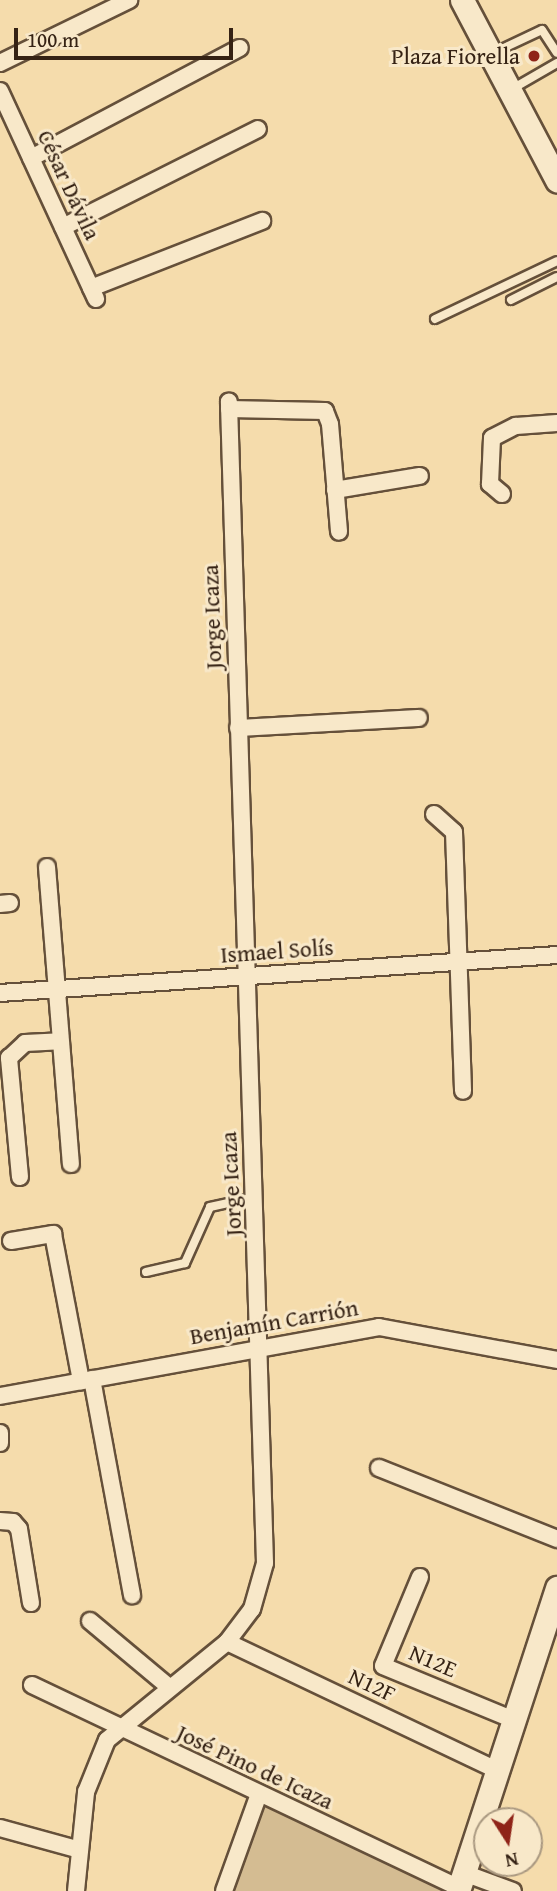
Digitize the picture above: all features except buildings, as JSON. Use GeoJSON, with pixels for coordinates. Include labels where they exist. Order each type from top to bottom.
{"type":"FeatureCollection","features":[{"type":"Feature","properties":{"kind":"street"},"geometry":{"type":"LineString","coordinates":[[0,63],[129,0]]}},
{"type":"Feature","properties":{"kind":"street"},"geometry":{"type":"LineString","coordinates":[[462,0],[557,180]]}},
{"type":"Feature","properties":{"kind":"street"},"geometry":{"type":"LineString","coordinates":[[31,158],[240,48]]}},
{"type":"Feature","properties":{"kind":"street","name":"César Dávila"},"geometry":{"type":"LineString","coordinates":[[0,91],[93,294],[262,221]]}},
{"type":"Feature","properties":{"kind":"street"},"geometry":{"type":"LineString","coordinates":[[63,227],[258,129]]}},
{"type":"Feature","properties":{"kind":"street","name":"Jorge Icaza"},"geometry":{"type":"LineString","coordinates":[[76,1891],[86,1792],[99,1755],[117,1728],[227,1642],[252,1609],[265,1563],[261,1346],[244,976],[229,405],[325,411],[330,424],[335,490]]}},
{"type":"Feature","properties":{"kind":"street"},"geometry":{"type":"LineString","coordinates":[[502,494],[490,484],[492,438],[516,426],[557,423]]}},
{"type":"Feature","properties":{"kind":"street"},"geometry":{"type":"LineString","coordinates":[[339,531],[335,490],[420,476]]}},
{"type":"Feature","properties":{"kind":"street"},"geometry":{"type":"LineString","coordinates":[[238,728],[419,718]]}},
{"type":"Feature","properties":{"kind":"street"},"geometry":{"type":"LineString","coordinates":[[434,814],[454,832],[463,1091]]}},
{"type":"Feature","properties":{"kind":"street"},"geometry":{"type":"LineString","coordinates":[[47,867],[71,1164]]}},
{"type":"Feature","properties":{"kind":"street","name":"Ismael Solís"},"geometry":{"type":"LineString","coordinates":[[0,993],[557,955]]}},
{"type":"Feature","properties":{"kind":"street"},"geometry":{"type":"LineString","coordinates":[[20,1177],[9,1058],[25,1043],[60,1041]]}},
{"type":"Feature","properties":{"kind":"street"},"geometry":{"type":"LineString","coordinates":[[11,1241],[53,1234],[132,1595]]}},
{"type":"Feature","properties":{"kind":"street","name":"Benjamín Carrión"},"geometry":{"type":"LineString","coordinates":[[0,1396],[261,1346],[379,1327],[557,1360]]}},
{"type":"Feature","properties":{"kind":"street"},"geometry":{"type":"LineString","coordinates":[[0,1433],[0,1443]]}},
{"type":"Feature","properties":{"kind":"street"},"geometry":{"type":"LineString","coordinates":[[379,1468],[557,1539]]}},
{"type":"Feature","properties":{"kind":"street"},"geometry":{"type":"LineString","coordinates":[[0,1521],[13,1522],[19,1530],[31,1603]]}},
{"type":"Feature","properties":{"kind":"street","name":"N12E"},"geometry":{"type":"LineString","coordinates":[[420,1577],[383,1666],[514,1720]]}},
{"type":"Feature","properties":{"kind":"street"},"geometry":{"type":"LineString","coordinates":[[461,1884],[557,1588]]}},
{"type":"Feature","properties":{"kind":"street"},"geometry":{"type":"LineString","coordinates":[[90,1622],[169,1688]]}},
{"type":"Feature","properties":{"kind":"street","name":"N12F"},"geometry":{"type":"LineString","coordinates":[[227,1642],[498,1769]]}},
{"type":"Feature","properties":{"kind":"street","name":"José Pino de Icaza"},"geometry":{"type":"LineString","coordinates":[[32,1685],[259,1794],[461,1884],[513,1891]]}},
{"type":"Feature","properties":{"kind":"street"},"geometry":{"type":"LineString","coordinates":[[224,1891],[259,1794]]}},
{"type":"Feature","properties":{"kind":"street"},"geometry":{"type":"LineString","coordinates":[[0,1828],[79,1850]]}},
{"type":"Feature","properties":{"kind":"lane"},"geometry":{"type":"LineString","coordinates":[[491,54],[542,30],[557,53]]}},
{"type":"Feature","properties":{"kind":"lane"},"geometry":{"type":"LineString","coordinates":[[510,90],[557,63]]}},
{"type":"Feature","properties":{"kind":"lane"},"geometry":{"type":"LineString","coordinates":[[435,319],[557,261]]}},
{"type":"Feature","properties":{"kind":"lane"},"geometry":{"type":"LineString","coordinates":[[511,300],[557,277]]}},
{"type":"Feature","properties":{"kind":"lane"},"geometry":{"type":"LineString","coordinates":[[146,1272],[185,1263],[210,1208],[254,1197]]}},
{"type":"Feature","properties":{"kind":"shaded area"},"geometry":{"type":"Polygon","coordinates":[[[263,1803],[448,1890],[448,1891],[230,1891],[263,1803]]]}},
{"type":"Feature","properties":{"kind":"place","name":"Plaza Fiorella"},"geometry":{"type":"Point","coordinates":[534,56]}}]}
